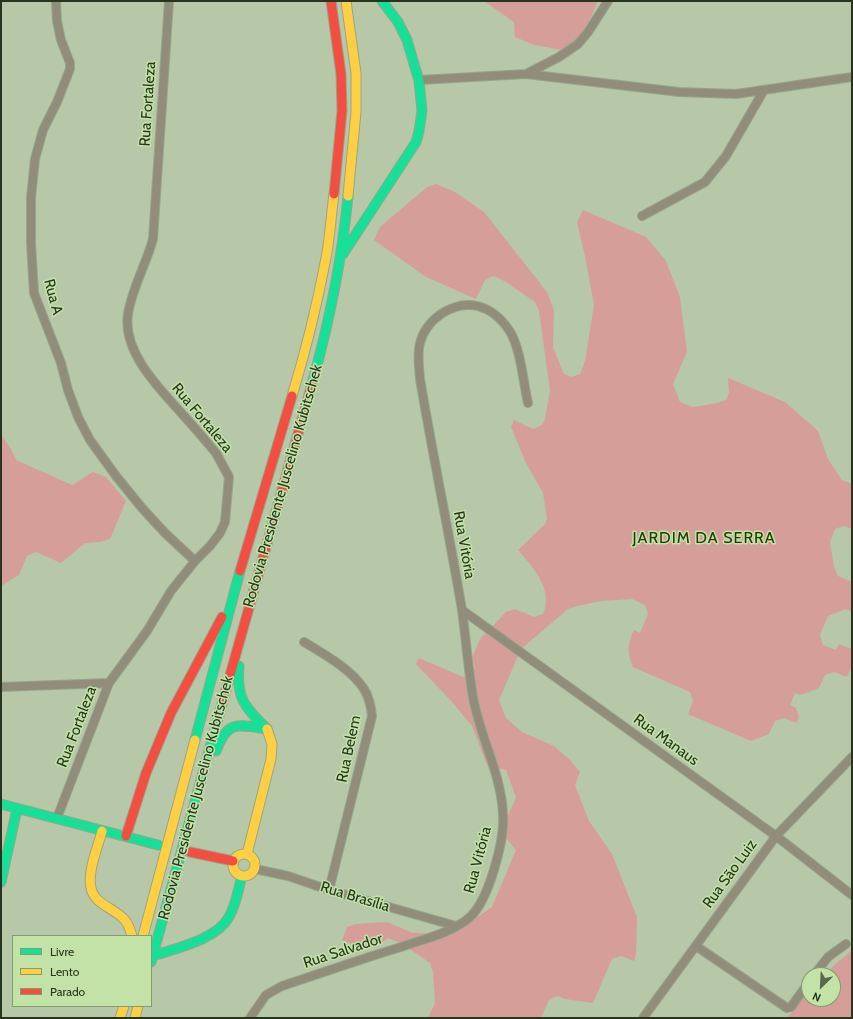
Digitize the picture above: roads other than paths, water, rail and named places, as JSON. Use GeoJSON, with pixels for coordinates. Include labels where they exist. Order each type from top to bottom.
{"type":"FeatureCollection","features":[{"type":"Feature","properties":{"kind":"main road","name":"Rodovia Presidente Juscelino Kubitschek"},"geometry":{"type":"LineString","coordinates":[[143,935],[232,599],[303,360],[316,311],[326,257],[337,169],[342,111],[341,74],[331,1]]}},
{"type":"Feature","properties":{"kind":"main road","name":"Rodovia Presidente Juscelino Kubitschek"},"geometry":{"type":"LineString","coordinates":[[152,959],[330,315],[346,217],[356,112],[356,73],[346,1]]}},
{"type":"Feature","properties":{"kind":"main road"},"geometry":{"type":"LineString","coordinates":[[340,259],[416,142],[420,131],[422,98],[419,80],[407,38],[396,18],[382,1]]}},
{"type":"Feature","properties":{"kind":"main road"},"geometry":{"type":"LineString","coordinates":[[126,836],[146,773],[171,712],[232,599]]}},
{"type":"Feature","properties":{"kind":"main road"},"geometry":{"type":"LineString","coordinates":[[247,854],[273,748],[271,737],[267,729],[247,708],[240,697],[237,687],[250,600]]}},
{"type":"Feature","properties":{"kind":"main road"},"geometry":{"type":"LineString","coordinates":[[186,838],[224,734],[228,728],[241,725],[267,729]]}},
{"type":"Feature","properties":{"kind":"main road"},"geometry":{"type":"LineString","coordinates":[[1,804],[158,845]]}},
{"type":"Feature","properties":{"kind":"main road"},"geometry":{"type":"LineString","coordinates":[[1,882],[17,809]]}},
{"type":"Feature","properties":{"kind":"main road"},"geometry":{"type":"LineString","coordinates":[[102,831],[90,877],[90,889],[99,901],[124,918],[130,925],[132,935]]}},
{"type":"Feature","properties":{"kind":"main road"},"geometry":{"type":"LineString","coordinates":[[190,852],[233,861]]}},
{"type":"Feature","properties":{"kind":"main road"},"geometry":{"type":"LineString","coordinates":[[240,854],[247,854],[250,855],[255,861],[255,869],[248,876],[242,876],[233,869],[233,861],[240,854]]}},
{"type":"Feature","properties":{"kind":"main road"},"geometry":{"type":"LineString","coordinates":[[152,959],[207,937],[226,922],[234,906],[242,876]]}},
{"type":"Feature","properties":{"kind":"main road"},"geometry":{"type":"LineString","coordinates":[[120,1018],[124,1007]]}},
{"type":"Feature","properties":{"kind":"main road"},"geometry":{"type":"LineString","coordinates":[[135,1018],[138,1007]]}},
{"type":"Feature","properties":{"kind":"street","name":"Rua A"},"geometry":{"type":"LineString","coordinates":[[56,1],[57,21],[61,40],[70,63],[70,69],[63,90],[43,130],[35,159],[31,205],[30,243],[34,293],[61,363],[68,390],[78,417],[90,440],[116,476],[142,508],[165,533],[195,561]]}},
{"type":"Feature","properties":{"kind":"street","name":"Rua Fortaleza"},"geometry":{"type":"LineString","coordinates":[[56,818],[109,683],[148,631],[171,591],[217,537],[225,522],[229,477],[223,464],[216,453],[154,383],[139,360],[130,340],[127,328],[134,289],[148,256],[152,239],[169,1]]}},
{"type":"Feature","properties":{"kind":"street"},"geometry":{"type":"LineString","coordinates":[[526,74],[560,57],[578,44],[588,32],[608,1]]}},
{"type":"Feature","properties":{"kind":"street"},"geometry":{"type":"LineString","coordinates":[[419,80],[526,74],[679,92],[736,94],[852,77]]}},
{"type":"Feature","properties":{"kind":"street"},"geometry":{"type":"LineString","coordinates":[[642,216],[705,182],[726,156],[764,90]]}},
{"type":"Feature","properties":{"kind":"street","name":"Rua Vitória"},"geometry":{"type":"LineString","coordinates":[[456,926],[470,917],[480,905],[487,890],[502,836],[504,816],[502,799],[495,770],[480,728],[473,697],[462,610],[420,379],[418,358],[420,343],[426,328],[446,311],[460,305],[481,307],[490,311],[501,319],[510,331],[516,344],[528,403]]}},
{"type":"Feature","properties":{"kind":"street","name":"Rua Manaus"},"geometry":{"type":"LineString","coordinates":[[462,610],[776,836],[852,895]]}},
{"type":"Feature","properties":{"kind":"street","name":"Rua Belem"},"geometry":{"type":"LineString","coordinates":[[304,642],[347,670],[364,689],[370,701],[372,716],[329,890]]}},
{"type":"Feature","properties":{"kind":"street"},"geometry":{"type":"LineString","coordinates":[[1,687],[109,683]]}},
{"type":"Feature","properties":{"kind":"street","name":"Rua São Luiz"},"geometry":{"type":"LineString","coordinates":[[643,1018],[776,836],[852,757]]}},
{"type":"Feature","properties":{"kind":"street","name":"Rua Brasília"},"geometry":{"type":"LineString","coordinates":[[255,869],[288,876],[329,890],[456,926]]}},
{"type":"Feature","properties":{"kind":"street","name":"Rua Salvador"},"geometry":{"type":"LineString","coordinates":[[250,1018],[266,995],[282,986],[431,938],[456,926]]}},
{"type":"Feature","properties":{"kind":"street"},"geometry":{"type":"LineString","coordinates":[[820,967],[828,956],[846,944]]}},
{"type":"Feature","properties":{"kind":"street"},"geometry":{"type":"LineString","coordinates":[[696,946],[786,1008],[791,1007],[801,993]]}},
{"type":"Feature","properties":{"kind":"district","name":"JARDIM DA SERRA"},"geometry":{"type":"Point","coordinates":[704,538]}}]}
